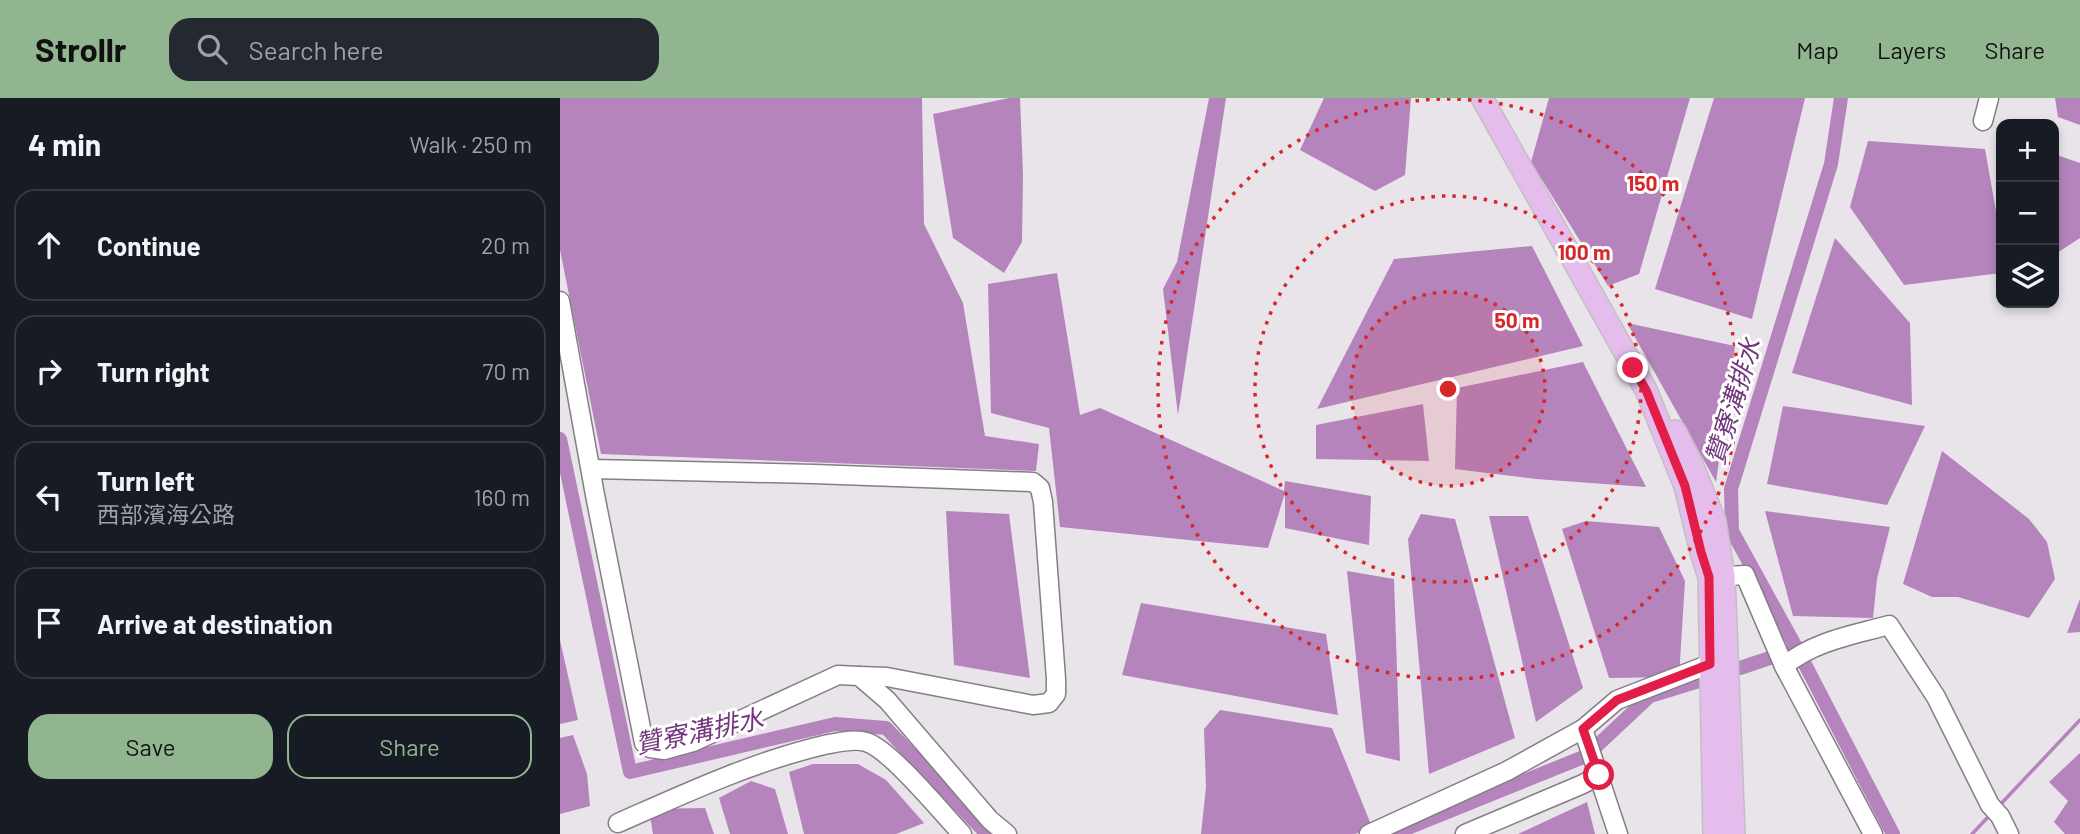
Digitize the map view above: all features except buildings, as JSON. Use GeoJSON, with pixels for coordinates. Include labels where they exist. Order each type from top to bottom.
{"type":"FeatureCollection","features":[{"type":"Feature","properties":{"kind":"main road"},"geometry":{"type":"LineString","coordinates":[[1482,98],[1646,390],[1685,486],[1701,552],[1717,576],[1734,834]]}},
{"type":"Feature","properties":{"kind":"main road"},"geometry":{"type":"LineString","coordinates":[[1714,834],[1710,664],[1717,576]]}},
{"type":"Feature","properties":{"kind":"street"},"geometry":{"type":"LineString","coordinates":[[1983,121],[1989,98]]}},
{"type":"Feature","properties":{"kind":"street"},"geometry":{"type":"LineString","coordinates":[[560,301],[644,743],[650,748],[664,750],[693,742],[838,675],[887,677],[1033,705],[1049,703],[1056,694],[1043,502],[1040,488],[1033,482],[592,469]]}},
{"type":"Feature","properties":{"kind":"street"},"geometry":{"type":"LineString","coordinates":[[1717,576],[1745,575],[1772,640],[1794,659],[1873,834]]}},
{"type":"Feature","properties":{"kind":"street"},"geometry":{"type":"LineString","coordinates":[[1794,659],[1827,642],[1889,625],[1936,697],[2008,834]]}},
{"type":"Feature","properties":{"kind":"street"},"geometry":{"type":"LineString","coordinates":[[1369,834],[1586,735],[1617,700],[1710,664]]}},
{"type":"Feature","properties":{"kind":"street"},"geometry":{"type":"LineString","coordinates":[[859,676],[887,700],[989,820],[1007,834]]}},
{"type":"Feature","properties":{"kind":"street"},"geometry":{"type":"LineString","coordinates":[[1586,735],[1618,834]]}},
{"type":"Feature","properties":{"kind":"street"},"geometry":{"type":"LineString","coordinates":[[618,823],[748,767],[797,751],[837,742],[865,741],[884,751],[962,834]]}},
{"type":"Feature","properties":{"kind":"street"},"geometry":{"type":"LineString","coordinates":[[1465,834],[1583,784],[1598,771]]}},
{"type":"Feature","properties":{"kind":"shaded area"},"geometry":{"type":"Polygon","coordinates":[[[560,98],[922,98],[924,224],[963,303],[985,436],[1039,444],[1036,471],[601,454],[560,250],[560,98]]]}},
{"type":"Feature","properties":{"kind":"shaded area"},"geometry":{"type":"Polygon","coordinates":[[[1020,98],[1022,242],[1004,273],[953,238],[933,114],[1020,98]]]}},
{"type":"Feature","properties":{"kind":"shaded area"},"geometry":{"type":"Polygon","coordinates":[[[1209,98],[1226,98],[1178,415],[1163,289],[1177,262],[1209,98]]]}},
{"type":"Feature","properties":{"kind":"shaded area"},"geometry":{"type":"Polygon","coordinates":[[[1324,98],[1411,98],[1405,175],[1375,191],[1300,150],[1324,98]]]}},
{"type":"Feature","properties":{"kind":"shaded area"},"geometry":{"type":"Polygon","coordinates":[[[1549,98],[1690,98],[1639,274],[1608,286],[1531,162],[1549,98]]]}},
{"type":"Feature","properties":{"kind":"shaded area"},"geometry":{"type":"Polygon","coordinates":[[[1714,98],[1805,98],[1752,319],[1655,289],[1714,98]]]}},
{"type":"Feature","properties":{"kind":"shaded area"},"geometry":{"type":"Polygon","coordinates":[[[2055,98],[2080,98],[2080,125],[2058,117],[2055,98]]]}},
{"type":"Feature","properties":{"kind":"shaded area"},"geometry":{"type":"Polygon","coordinates":[[[1868,141],[1985,149],[1996,212],[1996,274],[1904,285],[1850,207],[1868,141]]]}},
{"type":"Feature","properties":{"kind":"shaded area"},"geometry":{"type":"Polygon","coordinates":[[[2059,156],[2080,163],[2080,238],[2059,252],[2059,156]]]}},
{"type":"Feature","properties":{"kind":"shaded area"},"geometry":{"type":"Polygon","coordinates":[[[1835,238],[1910,323],[1912,405],[1792,373],[1835,238]]]}},
{"type":"Feature","properties":{"kind":"shaded area"},"geometry":{"type":"Polygon","coordinates":[[[1532,246],[1583,346],[1317,409],[1394,259],[1532,246]]]}},
{"type":"Feature","properties":{"kind":"shaded area"},"geometry":{"type":"Polygon","coordinates":[[[1057,273],[1080,415],[1100,408],[1284,491],[1285,481],[1371,496],[1369,545],[1285,528],[1285,493],[1268,548],[1060,527],[1049,428],[991,413],[988,284],[1057,273]]]}},
{"type":"Feature","properties":{"kind":"shaded area"},"geometry":{"type":"Polygon","coordinates":[[[1627,323],[1735,346],[1716,482],[1627,323]]]}},
{"type":"Feature","properties":{"kind":"shaded area"},"geometry":{"type":"Polygon","coordinates":[[[1583,362],[1646,487],[1536,479],[1455,469],[1457,388],[1583,362]]]}},
{"type":"Feature","properties":{"kind":"shaded area"},"geometry":{"type":"Polygon","coordinates":[[[1423,404],[1429,461],[1316,459],[1316,425],[1423,404]]]}},
{"type":"Feature","properties":{"kind":"shaded area"},"geometry":{"type":"Polygon","coordinates":[[[1783,406],[1925,426],[1887,505],[1767,484],[1783,406]]]}},
{"type":"Feature","properties":{"kind":"shaded area"},"geometry":{"type":"Polygon","coordinates":[[[1942,451],[2029,519],[2047,542],[2055,579],[2029,618],[1958,597],[1932,597],[1903,584],[1942,451]]]}},
{"type":"Feature","properties":{"kind":"shaded area"},"geometry":{"type":"Polygon","coordinates":[[[946,511],[1009,514],[1030,678],[954,665],[946,511]]]}},
{"type":"Feature","properties":{"kind":"shaded area"},"geometry":{"type":"Polygon","coordinates":[[[1765,511],[1890,527],[1877,579],[1873,618],[1793,616],[1765,511]]]}},
{"type":"Feature","properties":{"kind":"shaded area"},"geometry":{"type":"Polygon","coordinates":[[[1421,514],[1455,519],[1515,738],[1429,774],[1408,539],[1421,514]]]}},
{"type":"Feature","properties":{"kind":"shaded area"},"geometry":{"type":"Polygon","coordinates":[[[1489,516],[1528,516],[1583,688],[1536,722],[1489,516]]]}},
{"type":"Feature","properties":{"kind":"shaded area"},"geometry":{"type":"Polygon","coordinates":[[[1586,521],[1659,527],[1685,581],[1679,677],[1609,678],[1562,529],[1586,521]]]}},
{"type":"Feature","properties":{"kind":"shaded area"},"geometry":{"type":"Polygon","coordinates":[[[1347,571],[1394,579],[1400,761],[1366,753],[1347,571]]]}},
{"type":"Feature","properties":{"kind":"shaded area"},"geometry":{"type":"Polygon","coordinates":[[[2080,599],[2080,632],[2067,633],[2080,599]]]}},
{"type":"Feature","properties":{"kind":"shaded area"},"geometry":{"type":"Polygon","coordinates":[[[1141,603],[1326,634],[1338,715],[1122,675],[1141,603]]]}},
{"type":"Feature","properties":{"kind":"shaded area"},"geometry":{"type":"Polygon","coordinates":[[[560,640],[578,720],[560,724],[560,640]]]}},
{"type":"Feature","properties":{"kind":"shaded area"},"geometry":{"type":"Polygon","coordinates":[[[1220,710],[1332,728],[1372,827],[1355,834],[1201,834],[1206,787],[1204,729],[1220,710]]]}},
{"type":"Feature","properties":{"kind":"shaded area"},"geometry":{"type":"Polygon","coordinates":[[[573,735],[587,774],[590,806],[560,814],[560,738],[573,735]]]}},
{"type":"Feature","properties":{"kind":"shaded area"},"geometry":{"type":"Polygon","coordinates":[[[2080,753],[2080,834],[2065,834],[2054,822],[2068,801],[2049,782],[2080,753]]]}},
{"type":"Feature","properties":{"kind":"shaded area"},"geometry":{"type":"Polygon","coordinates":[[[813,764],[858,764],[886,780],[924,823],[896,834],[804,834],[789,772],[813,764]]]}},
{"type":"Feature","properties":{"kind":"shaded area"},"geometry":{"type":"Polygon","coordinates":[[[751,781],[775,789],[788,834],[730,834],[719,798],[751,781]]]}},
{"type":"Feature","properties":{"kind":"shaded area"},"geometry":{"type":"Polygon","coordinates":[[[1587,802],[1595,834],[1518,834],[1587,802]]]}},
{"type":"Feature","properties":{"kind":"shaded area"},"geometry":{"type":"Polygon","coordinates":[[[705,808],[714,834],[653,834],[649,809],[705,808]]]}},
{"type":"Feature","properties":{"kind":"waterway","name":"贊寮溝排水"},"geometry":{"type":"LineString","coordinates":[[1740,668],[1797,649],[1732,531],[1731,489],[1831,164],[1841,98]]}},
{"type":"Feature","properties":{"kind":"waterway","name":"贊寮溝排水"},"geometry":{"type":"LineString","coordinates":[[560,439],[630,772],[835,724],[886,728],[987,834]]}},
{"type":"Feature","properties":{"kind":"waterway"},"geometry":{"type":"LineString","coordinates":[[1797,649],[1893,834]]}},
{"type":"Feature","properties":{"kind":"waterway","name":"贊寮溝排水"},"geometry":{"type":"LineString","coordinates":[[1393,834],[1586,756],[1650,696],[1699,681]]}},
{"type":"Feature","properties":{"kind":"waterway"},"geometry":{"type":"LineString","coordinates":[[1998,807],[2080,720]]}},
{"type":"Feature","properties":{"kind":"waterway"},"geometry":{"type":"LineString","coordinates":[[1972,834],[1990,815]]}},
{"type":"Feature","properties":{"kind":"route"},"geometry":{"type":"LineString","coordinates":[[1599,775],[1583,729],[1617,700],[1710,664],[1709,577],[1685,486],[1646,390],[1633,368]]}}]}
